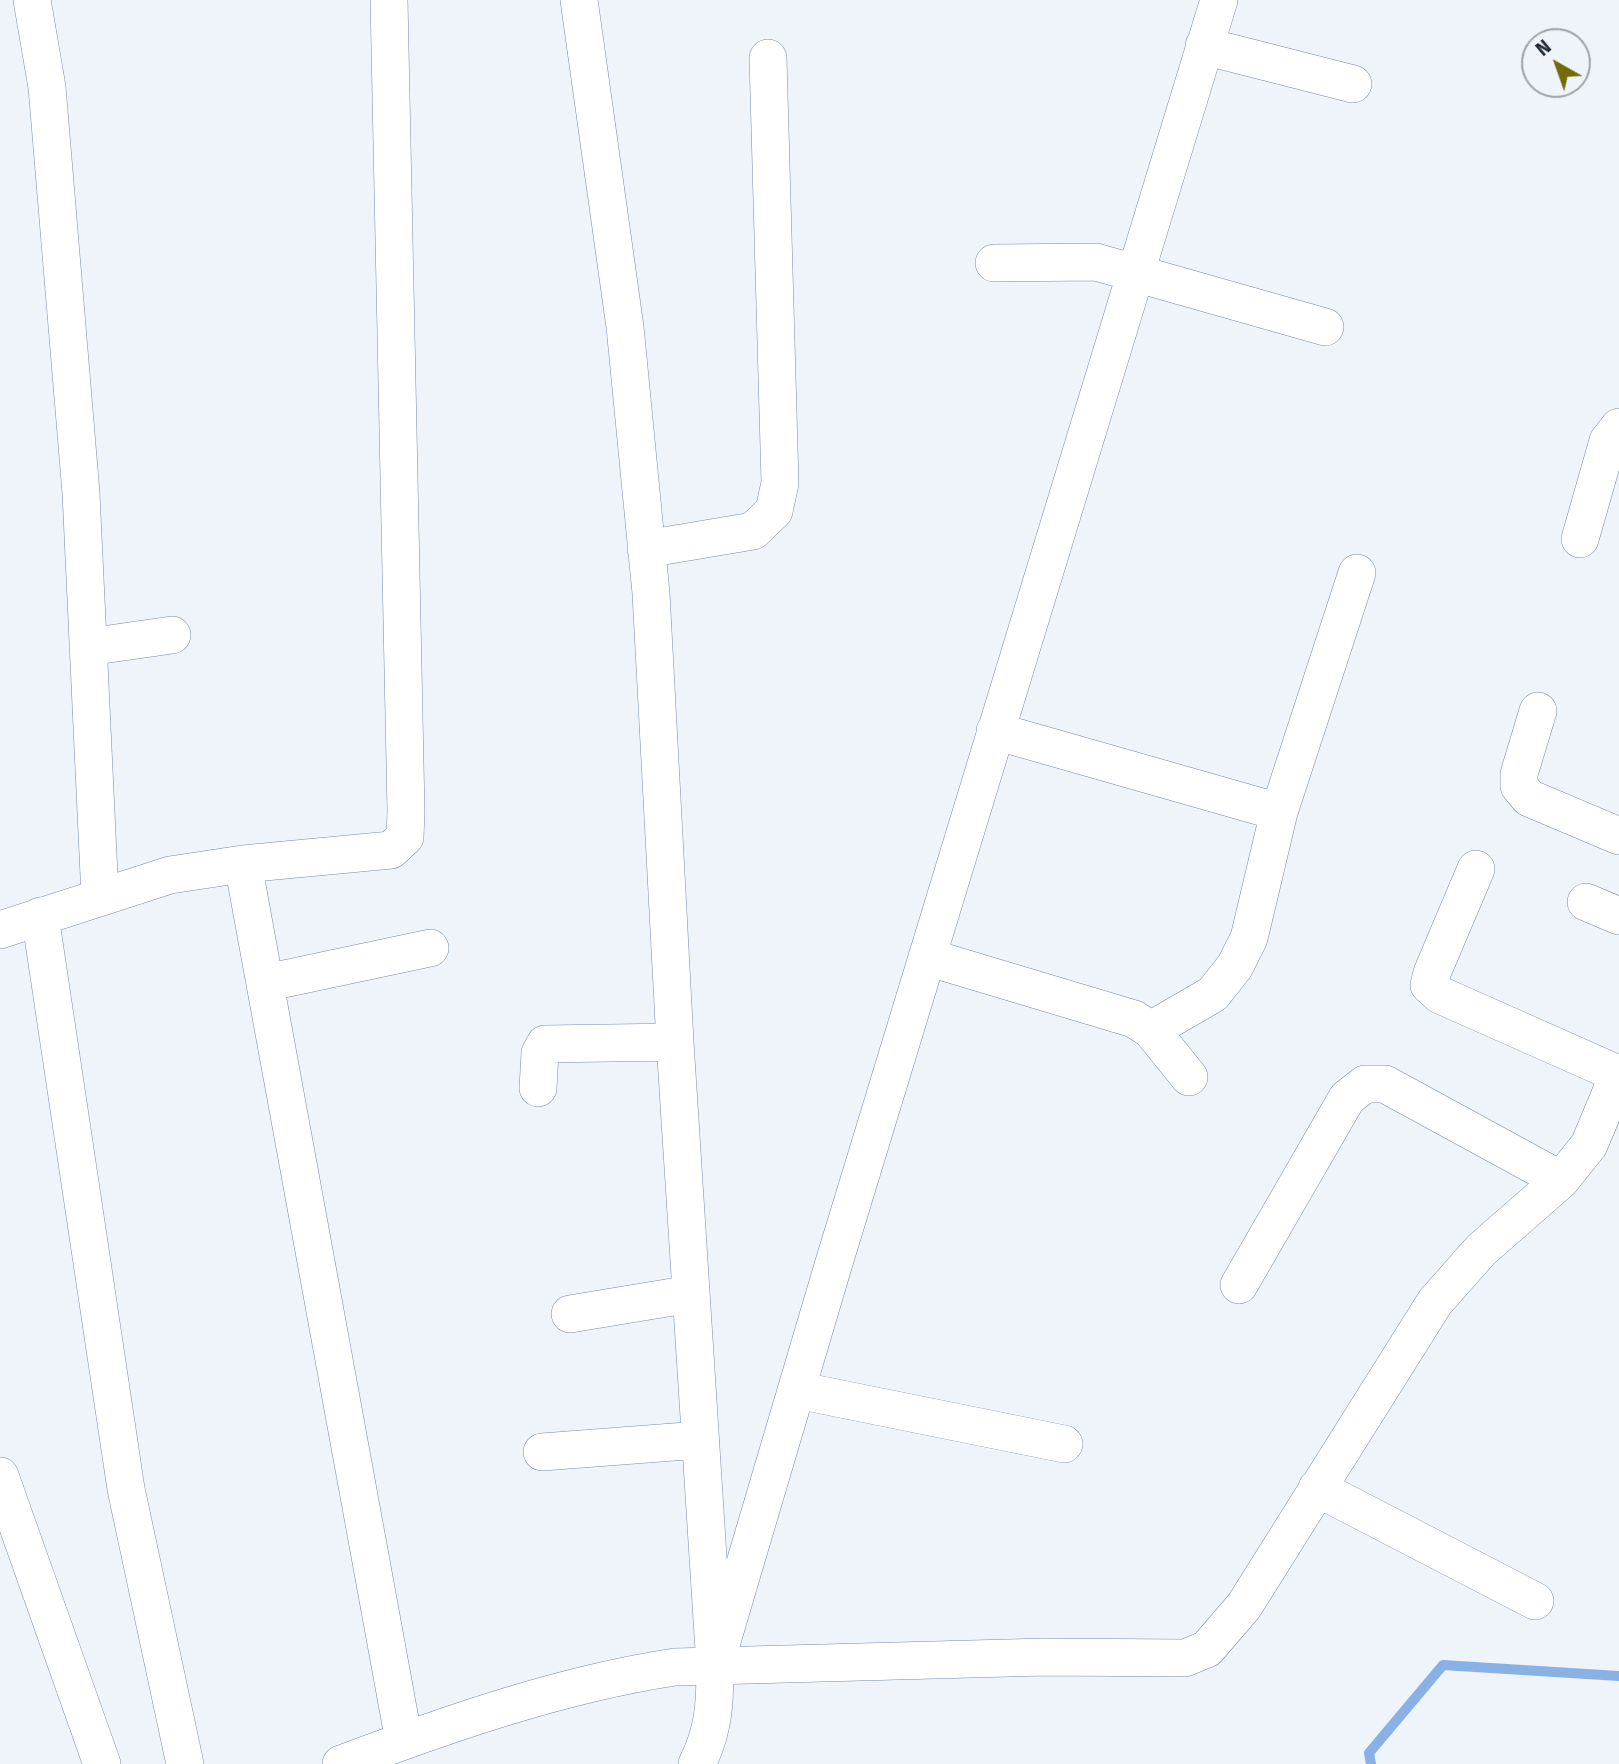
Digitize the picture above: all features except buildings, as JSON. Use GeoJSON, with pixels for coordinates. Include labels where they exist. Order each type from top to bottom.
{"type":"FeatureCollection","features":[{"type":"Feature","properties":{"kind":"street"},"geometry":{"type":"LineString","coordinates":[[32,0],[48,100],[81,493],[100,897]]}},
{"type":"Feature","properties":{"kind":"street"},"geometry":{"type":"LineString","coordinates":[[0,930],[170,875],[243,864],[391,850],[405,837],[407,811],[390,0]]}},
{"type":"Feature","properties":{"kind":"street"},"geometry":{"type":"LineString","coordinates":[[579,0],[625,327],[651,593],[675,1042],[715,1666],[715,1711],[707,1744],[697,1764]]}},
{"type":"Feature","properties":{"kind":"street"},"geometry":{"type":"LineString","coordinates":[[715,1666],[995,731],[1219,0]]}},
{"type":"Feature","properties":{"kind":"street"},"geometry":{"type":"LineString","coordinates":[[1204,46],[1353,84]]}},
{"type":"Feature","properties":{"kind":"street"},"geometry":{"type":"LineString","coordinates":[[646,549],[752,531],[774,512],[780,483],[768,58]]}},
{"type":"Feature","properties":{"kind":"street"},"geometry":{"type":"LineString","coordinates":[[994,263],[1096,262],[1325,327]]}},
{"type":"Feature","properties":{"kind":"street"},"geometry":{"type":"LineString","coordinates":[[1580,539],[1608,441],[1619,426]]}},
{"type":"Feature","properties":{"kind":"street"},"geometry":{"type":"LineString","coordinates":[[1151,1030],[1213,994],[1235,966],[1249,938],[1279,812],[1357,573]]}},
{"type":"Feature","properties":{"kind":"street"},"geometry":{"type":"LineString","coordinates":[[88,647],[172,635]]}},
{"type":"Feature","properties":{"kind":"street"},"geometry":{"type":"LineString","coordinates":[[1538,711],[1519,774],[1518,786],[1529,798],[1619,836]]}},
{"type":"Feature","properties":{"kind":"street"},"geometry":{"type":"LineString","coordinates":[[995,731],[1279,812]]}},
{"type":"Feature","properties":{"kind":"street"},"geometry":{"type":"LineString","coordinates":[[243,864],[404,1741]]}},
{"type":"Feature","properties":{"kind":"street"},"geometry":{"type":"LineString","coordinates":[[358,1761],[451,1723],[628,1674],[675,1667],[1045,1657],[1185,1658],[1208,1649],[1244,1605],[1435,1302],[1481,1250],[1561,1180],[1589,1145],[1619,1074],[1440,995],[1429,985],[1476,869]]}},
{"type":"Feature","properties":{"kind":"street"},"geometry":{"type":"LineString","coordinates":[[40,916],[126,1489],[185,1764]]}},
{"type":"Feature","properties":{"kind":"street"},"geometry":{"type":"LineString","coordinates":[[265,983],[430,948]]}},
{"type":"Feature","properties":{"kind":"street"},"geometry":{"type":"LineString","coordinates":[[927,957],[1134,1019],[1151,1030],[1189,1077]]}},
{"type":"Feature","properties":{"kind":"street"},"geometry":{"type":"LineString","coordinates":[[538,1088],[540,1053],[545,1044],[675,1042]]}},
{"type":"Feature","properties":{"kind":"street"},"geometry":{"type":"LineString","coordinates":[[1239,1284],[1347,1098],[1365,1084],[1385,1084],[1561,1180]]}},
{"type":"Feature","properties":{"kind":"street"},"geometry":{"type":"LineString","coordinates":[[570,1314],[691,1294]]}},
{"type":"Feature","properties":{"kind":"street"},"geometry":{"type":"LineString","coordinates":[[797,1390],[1064,1444]]}},
{"type":"Feature","properties":{"kind":"street"},"geometry":{"type":"LineString","coordinates":[[542,1452],[701,1440]]}},
{"type":"Feature","properties":{"kind":"street"},"geometry":{"type":"LineString","coordinates":[[0,1476],[102,1764]]}},
{"type":"Feature","properties":{"kind":"street"},"geometry":{"type":"LineString","coordinates":[[1317,1488],[1535,1601]]}},
{"type":"Feature","properties":{"kind":"waterway"},"geometry":{"type":"LineString","coordinates":[[1371,1764],[1369,1753],[1443,1665],[1619,1676]]}}]}
